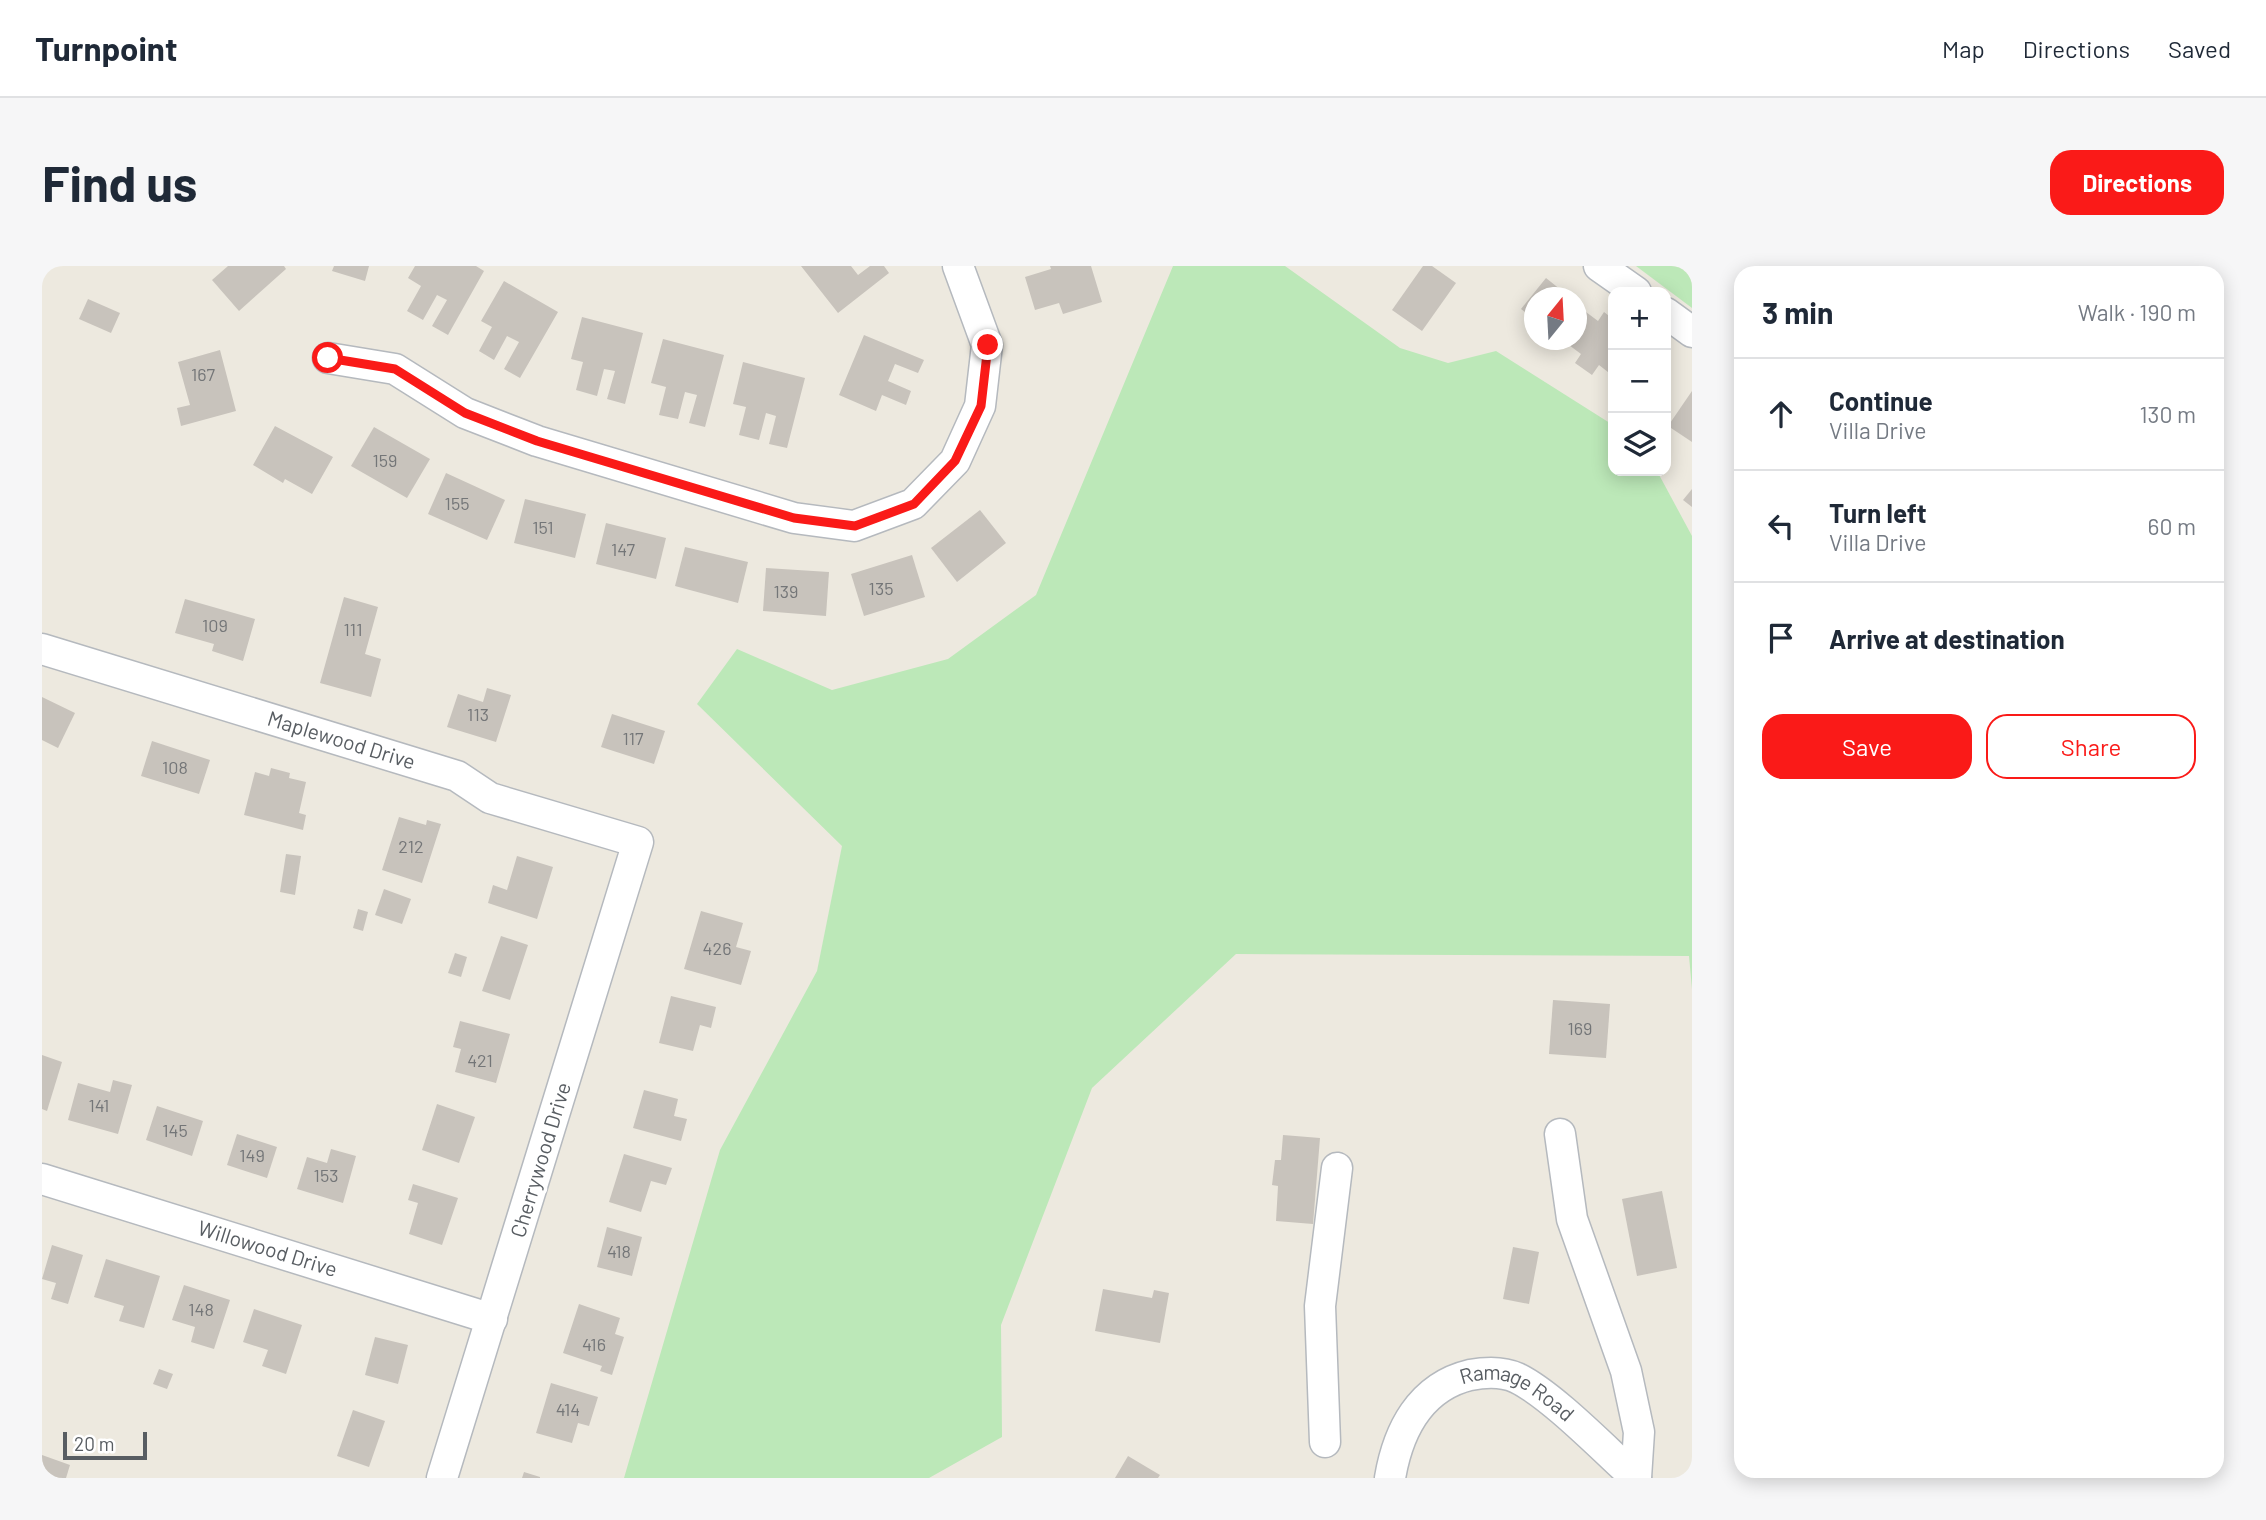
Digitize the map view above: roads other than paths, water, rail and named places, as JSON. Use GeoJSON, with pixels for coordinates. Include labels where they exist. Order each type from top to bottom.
{"type":"FeatureCollection","features":[{"type":"Feature","properties":{"kind":"street"},"geometry":{"type":"LineString","coordinates":[[328,358],[395,369],[465,413],[537,441],[794,518],[855,526],[914,504],[955,461],[981,406],[988,345],[958,266]]}},
{"type":"Feature","properties":{"kind":"street"},"geometry":{"type":"LineString","coordinates":[[1599,266],[1629,287]]}},
{"type":"Feature","properties":{"kind":"street"},"geometry":{"type":"LineString","coordinates":[[1671,317],[1692,332]]}},
{"type":"Feature","properties":{"kind":"street","name":"Maplewood Drive"},"geometry":{"type":"LineString","coordinates":[[42,649],[457,776],[490,798],[638,842]]}},
{"type":"Feature","properties":{"kind":"street","name":"Cherrywood Drive"},"geometry":{"type":"LineString","coordinates":[[442,1478],[638,842]]}},
{"type":"Feature","properties":{"kind":"street"},"geometry":{"type":"LineString","coordinates":[[1560,1134],[1572,1219],[1626,1371],[1639,1432],[1636,1478]]}},
{"type":"Feature","properties":{"kind":"street"},"geometry":{"type":"LineString","coordinates":[[1325,1442],[1320,1306],[1337,1168]]}},
{"type":"Feature","properties":{"kind":"street","name":"Willowood Drive"},"geometry":{"type":"LineString","coordinates":[[42,1179],[492,1319]]}},
{"type":"Feature","properties":{"kind":"street","name":"Ramage Road"},"geometry":{"type":"LineString","coordinates":[[1390,1478],[1394,1454],[1411,1415],[1432,1393],[1453,1379],[1483,1373],[1503,1373],[1536,1391],[1636,1478]]}}]}
